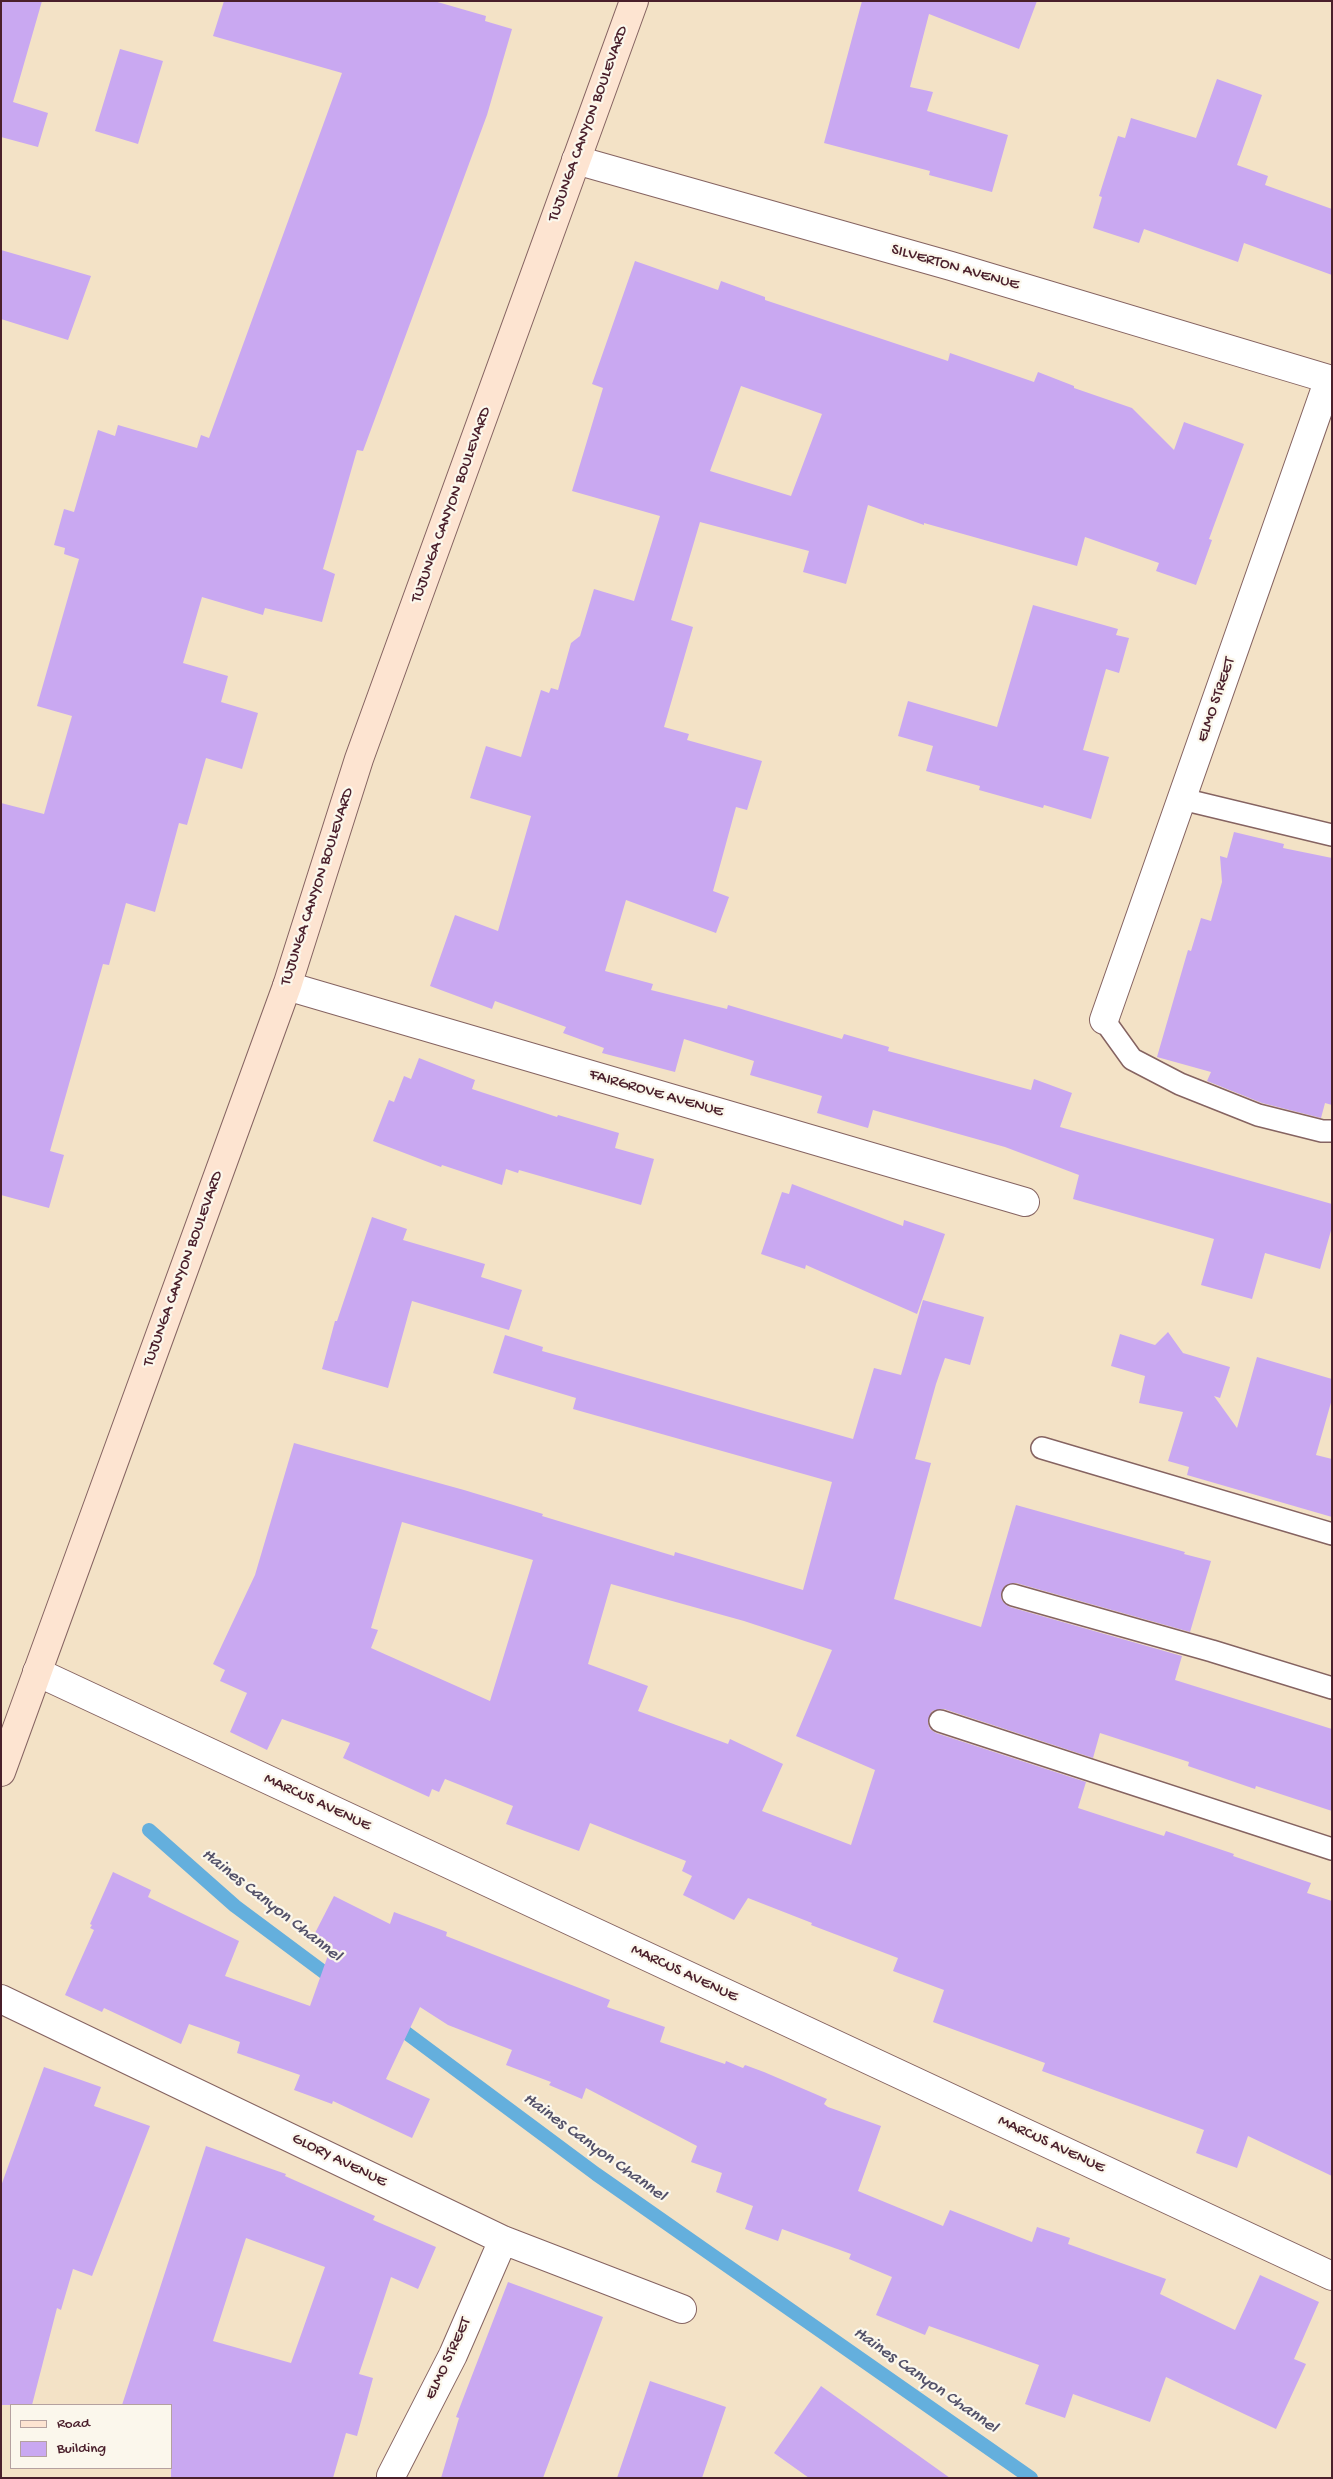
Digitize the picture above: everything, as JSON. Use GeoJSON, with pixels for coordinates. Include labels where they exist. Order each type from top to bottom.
{"type":"FeatureCollection","features":[{"type":"Feature","properties":{"kind":"main road","name":"TUJUNGA CANYON BOULEVARD"},"geometry":{"type":"LineString","coordinates":[[1,1772],[287,986],[359,759],[634,1]]}},
{"type":"Feature","properties":{"kind":"street","name":"SILVERTON AVENUE"},"geometry":{"type":"LineString","coordinates":[[576,160],[951,266],[1330,379]]}},
{"type":"Feature","properties":{"kind":"street","name":"ELMO STREET"},"geometry":{"type":"LineString","coordinates":[[1104,1020],[1330,379]]}},
{"type":"Feature","properties":{"kind":"street","name":"FAIRGROVE AVENUE"},"geometry":{"type":"LineString","coordinates":[[287,986],[1025,1202]]}},
{"type":"Feature","properties":{"kind":"street","name":"MARCUS AVENUE"},"geometry":{"type":"LineString","coordinates":[[36,1672],[1332,2276]]}},
{"type":"Feature","properties":{"kind":"street","name":"GLORY AVENUE"},"geometry":{"type":"LineString","coordinates":[[1,1999],[502,2240],[682,2309]]}},
{"type":"Feature","properties":{"kind":"street","name":"ELMO STREET"},"geometry":{"type":"LineString","coordinates":[[391,2476],[453,2355],[502,2240]]}},
{"type":"Feature","properties":{"kind":"lane"},"geometry":{"type":"LineString","coordinates":[[1182,799],[1332,835]]}},
{"type":"Feature","properties":{"kind":"lane"},"geometry":{"type":"LineString","coordinates":[[1104,1020],[1132,1059],[1180,1084],[1258,1115],[1322,1131],[1332,1131]]}},
{"type":"Feature","properties":{"kind":"lane"},"geometry":{"type":"LineString","coordinates":[[1042,1448],[1332,1534]]}},
{"type":"Feature","properties":{"kind":"lane"},"geometry":{"type":"LineString","coordinates":[[1013,1595],[1212,1651],[1332,1688]]}},
{"type":"Feature","properties":{"kind":"lane"},"geometry":{"type":"LineString","coordinates":[[940,1721],[1332,1849]]}},
{"type":"Feature","properties":{"kind":"building"},"geometry":{"type":"Polygon","coordinates":[[[1,1],[42,1],[13,102],[48,113],[38,147],[1,137],[1,1]]]}},
{"type":"Feature","properties":{"kind":"building"},"geometry":{"type":"Polygon","coordinates":[[[224,1],[434,1],[486,16],[485,21],[512,29],[487,115],[363,451],[357,450],[323,569],[335,574],[322,622],[265,608],[263,615],[202,597],[183,663],[228,676],[221,702],[258,713],[242,769],[206,758],[187,825],[179,823],[155,912],[126,903],[109,965],[103,964],[50,1151],[64,1155],[49,1208],[1,1195],[1,803],[44,814],[72,716],[37,706],[79,559],[64,554],[65,548],[54,545],[64,509],[74,512],[98,430],[115,436],[118,425],[197,448],[201,435],[209,438],[342,73],[213,36],[224,1]]]}},
{"type":"Feature","properties":{"kind":"building"},"geometry":{"type":"Polygon","coordinates":[[[862,1],[1037,1],[1019,49],[929,14],[910,87],[933,92],[927,111],[1008,135],[992,192],[929,175],[930,171],[824,143],[862,1]]]}},
{"type":"Feature","properties":{"kind":"building"},"geometry":{"type":"Polygon","coordinates":[[[120,49],[163,61],[138,144],[95,131],[120,49]]]}},
{"type":"Feature","properties":{"kind":"building"},"geometry":{"type":"Polygon","coordinates":[[[1217,79],[1262,95],[1237,165],[1268,176],[1265,185],[1332,209],[1332,275],[1244,243],[1238,262],[1144,229],[1139,243],[1093,228],[1102,197],[1099,196],[1118,136],[1125,138],[1131,118],[1196,138],[1217,79]]]}},
{"type":"Feature","properties":{"kind":"building"},"geometry":{"type":"Polygon","coordinates":[[[1,250],[91,276],[68,340],[1,319],[1,250]]]}},
{"type":"Feature","properties":{"kind":"building"},"geometry":{"type":"Polygon","coordinates":[[[635,261],[718,290],[721,281],[765,297],[765,300],[948,361],[950,353],[1034,382],[1038,372],[1074,386],[1074,388],[1132,408],[1174,450],[1184,422],[1244,444],[1209,539],[1212,540],[1196,585],[1156,571],[1159,563],[1085,537],[1077,566],[924,523],[924,525],[868,505],[846,584],[803,572],[809,551],[700,522],[671,620],[693,627],[664,727],[689,734],[687,740],[762,761],[747,810],[736,807],[713,891],[729,897],[716,933],[626,900],[605,971],[653,984],[651,990],[727,1009],[728,1005],[842,1039],[844,1034],[889,1047],[888,1051],[1031,1090],[1034,1079],[1072,1093],[1060,1127],[1332,1204],[1332,1227],[1320,1269],[1265,1253],[1252,1299],[1201,1285],[1214,1239],[1073,1199],[1079,1175],[1005,1147],[873,1110],[868,1128],[817,1113],[822,1096],[750,1075],[754,1061],[684,1039],[675,1072],[602,1053],[604,1048],[563,1033],[566,1027],[495,1001],[492,1009],[430,986],[455,915],[498,931],[531,816],[470,798],[486,746],[521,757],[541,690],[549,693],[551,688],[558,690],[571,643],[580,636],[594,589],[634,601],[660,516],[572,491],[603,388],[592,384],[635,261]],[[741,386],[710,471],[791,496],[822,414],[741,386]]]}},
{"type":"Feature","properties":{"kind":"building"},"geometry":{"type":"Polygon","coordinates":[[[1033,605],[1118,629],[1116,635],[1129,638],[1119,673],[1106,669],[1083,750],[1109,757],[1091,819],[1044,805],[1043,808],[979,790],[980,786],[926,771],[933,746],[898,736],[908,701],[997,727],[1033,605]]]}},
{"type":"Feature","properties":{"kind":"building"},"geometry":{"type":"Polygon","coordinates":[[[1234,832],[1284,844],[1283,848],[1332,858],[1332,1105],[1325,1103],[1321,1118],[1262,1103],[1207,1081],[1211,1072],[1157,1057],[1188,950],[1191,951],[1201,918],[1211,921],[1222,882],[1220,856],[1227,858],[1234,832]]]}},
{"type":"Feature","properties":{"kind":"building"},"geometry":{"type":"Polygon","coordinates":[[[419,1058],[475,1080],[472,1089],[557,1117],[558,1115],[619,1133],[615,1148],[654,1159],[641,1205],[519,1170],[518,1173],[506,1169],[502,1185],[442,1165],[441,1167],[373,1141],[389,1100],[394,1102],[404,1076],[411,1079],[419,1058]]]}},
{"type":"Feature","properties":{"kind":"building"},"geometry":{"type":"Polygon","coordinates":[[[792,1184],[903,1226],[904,1220],[945,1234],[917,1314],[806,1265],[805,1269],[761,1254],[782,1192],[789,1194],[792,1184]]]}},
{"type":"Feature","properties":{"kind":"building"},"geometry":{"type":"Polygon","coordinates":[[[372,1217],[407,1229],[403,1240],[485,1264],[481,1277],[522,1290],[509,1330],[412,1301],[388,1388],[322,1369],[335,1321],[337,1321],[372,1217]]]}},
{"type":"Feature","properties":{"kind":"building"},"geometry":{"type":"Polygon","coordinates":[[[923,1300],[984,1317],[970,1365],[945,1358],[936,1384],[915,1459],[931,1463],[894,1599],[981,1627],[1016,1505],[1185,1552],[1184,1554],[1211,1561],[1190,1632],[1016,1583],[1005,1586],[1001,1598],[1010,1607],[1182,1656],[1175,1680],[1332,1729],[1332,1811],[1256,1786],[1255,1789],[1188,1766],[1189,1762],[1100,1733],[1093,1758],[944,1709],[932,1711],[928,1723],[930,1729],[936,1733],[1086,1782],[1078,1808],[1164,1836],[1166,1831],[1234,1854],[1233,1856],[1311,1883],[1307,1893],[1332,1901],[1332,2176],[1248,2136],[1237,2168],[1196,2153],[1204,2130],[1042,2071],[1045,2063],[933,2022],[944,1990],[893,1971],[898,1958],[811,1925],[812,1923],[748,1898],[734,1920],[683,1895],[692,1876],[682,1871],[686,1861],[590,1823],[579,1851],[506,1824],[513,1806],[445,1779],[439,1792],[432,1789],[429,1797],[343,1758],[350,1743],[282,1719],[267,1750],[230,1732],[247,1693],[220,1681],[225,1670],[213,1664],[255,1575],[294,1443],[464,1490],[674,1556],[675,1552],[803,1590],[832,1482],[573,1409],[576,1398],[493,1373],[505,1335],[543,1347],[542,1351],[853,1439],[874,1368],[901,1375],[923,1300]],[[402,1522],[371,1628],[378,1630],[371,1648],[490,1701],[533,1560],[402,1522]],[[611,1584],[588,1664],[648,1686],[638,1711],[728,1744],[730,1739],[783,1764],[762,1811],[851,1845],[875,1770],[796,1736],[832,1650],[744,1621],[611,1584]]]}},
{"type":"Feature","properties":{"kind":"building"},"geometry":{"type":"Polygon","coordinates":[[[1168,1332],[1183,1353],[1230,1367],[1220,1398],[1214,1396],[1237,1428],[1257,1357],[1332,1379],[1332,1399],[1316,1455],[1332,1459],[1332,1517],[1187,1475],[1189,1467],[1168,1461],[1183,1412],[1139,1403],[1145,1376],[1111,1366],[1120,1334],[1155,1345],[1168,1332]]]}},
{"type":"Feature","properties":{"kind":"building"},"geometry":{"type":"Polygon","coordinates":[[[113,1872],[151,1890],[148,1897],[239,1941],[225,1976],[310,2006],[332,1944],[314,1935],[334,1896],[390,1924],[394,1912],[447,1932],[446,1936],[610,2000],[607,2007],[665,2027],[660,2042],[725,2064],[726,2061],[743,2068],[745,2065],[764,2072],[827,2099],[824,2104],[828,2107],[881,2126],[858,2191],[943,2226],[950,2210],[1032,2242],[1037,2227],[1070,2238],[1068,2244],[1166,2279],[1160,2294],[1235,2330],[1260,2275],[1319,2302],[1294,2359],[1306,2364],[1276,2429],[1166,2377],[1150,2422],[1073,2394],[1065,2418],[1025,2404],[1039,2365],[929,2326],[925,2335],[876,2315],[892,2277],[849,2259],[851,2254],[782,2229],[778,2241],[745,2229],[753,2206],[716,2192],[722,2173],[691,2162],[697,2146],[586,2088],[582,2099],[549,2085],[551,2082],[506,2065],[512,2050],[448,2025],[420,2007],[386,2079],[430,2099],[412,2138],[333,2101],[332,2104],[294,2090],[300,2075],[237,2053],[240,2042],[189,2024],[181,2044],[104,2008],[102,2012],[65,1995],[94,1930],[90,1928],[92,1925],[90,1924],[113,1872]]]}},
{"type":"Feature","properties":{"kind":"building"},"geometry":{"type":"Polygon","coordinates":[[[44,2067],[101,2087],[94,2106],[150,2126],[92,2276],[73,2269],[61,2310],[57,2308],[32,2404],[1,2405],[1,2186],[44,2067]]]}},
{"type":"Feature","properties":{"kind":"building"},"geometry":{"type":"Polygon","coordinates":[[[206,2146],[286,2174],[285,2176],[375,2216],[373,2220],[436,2247],[418,2289],[391,2277],[359,2374],[373,2378],[357,2436],[346,2433],[333,2478],[171,2478],[172,2404],[122,2404],[206,2146]],[[246,2238],[213,2341],[291,2363],[325,2267],[246,2238]]]}},
{"type":"Feature","properties":{"kind":"building"},"geometry":{"type":"Polygon","coordinates":[[[508,2282],[603,2317],[543,2478],[441,2478],[459,2418],[456,2417],[508,2282]]]}},
{"type":"Feature","properties":{"kind":"building"},"geometry":{"type":"Polygon","coordinates":[[[650,2381],[726,2407],[702,2478],[617,2478],[650,2381]]]}},
{"type":"Feature","properties":{"kind":"building"},"geometry":{"type":"Polygon","coordinates":[[[821,2386],[950,2478],[809,2478],[774,2453],[821,2386]]]}},
{"type":"Feature","properties":{"kind":"waterway","name":"Haines Canyon Channel"},"geometry":{"type":"LineString","coordinates":[[149,1830],[235,1906],[337,1982]]}},
{"type":"Feature","properties":{"kind":"waterway","name":"Haines Canyon Channel"},"geometry":{"type":"LineString","coordinates":[[393,2023],[596,2174],[1031,2478]]}}]}
